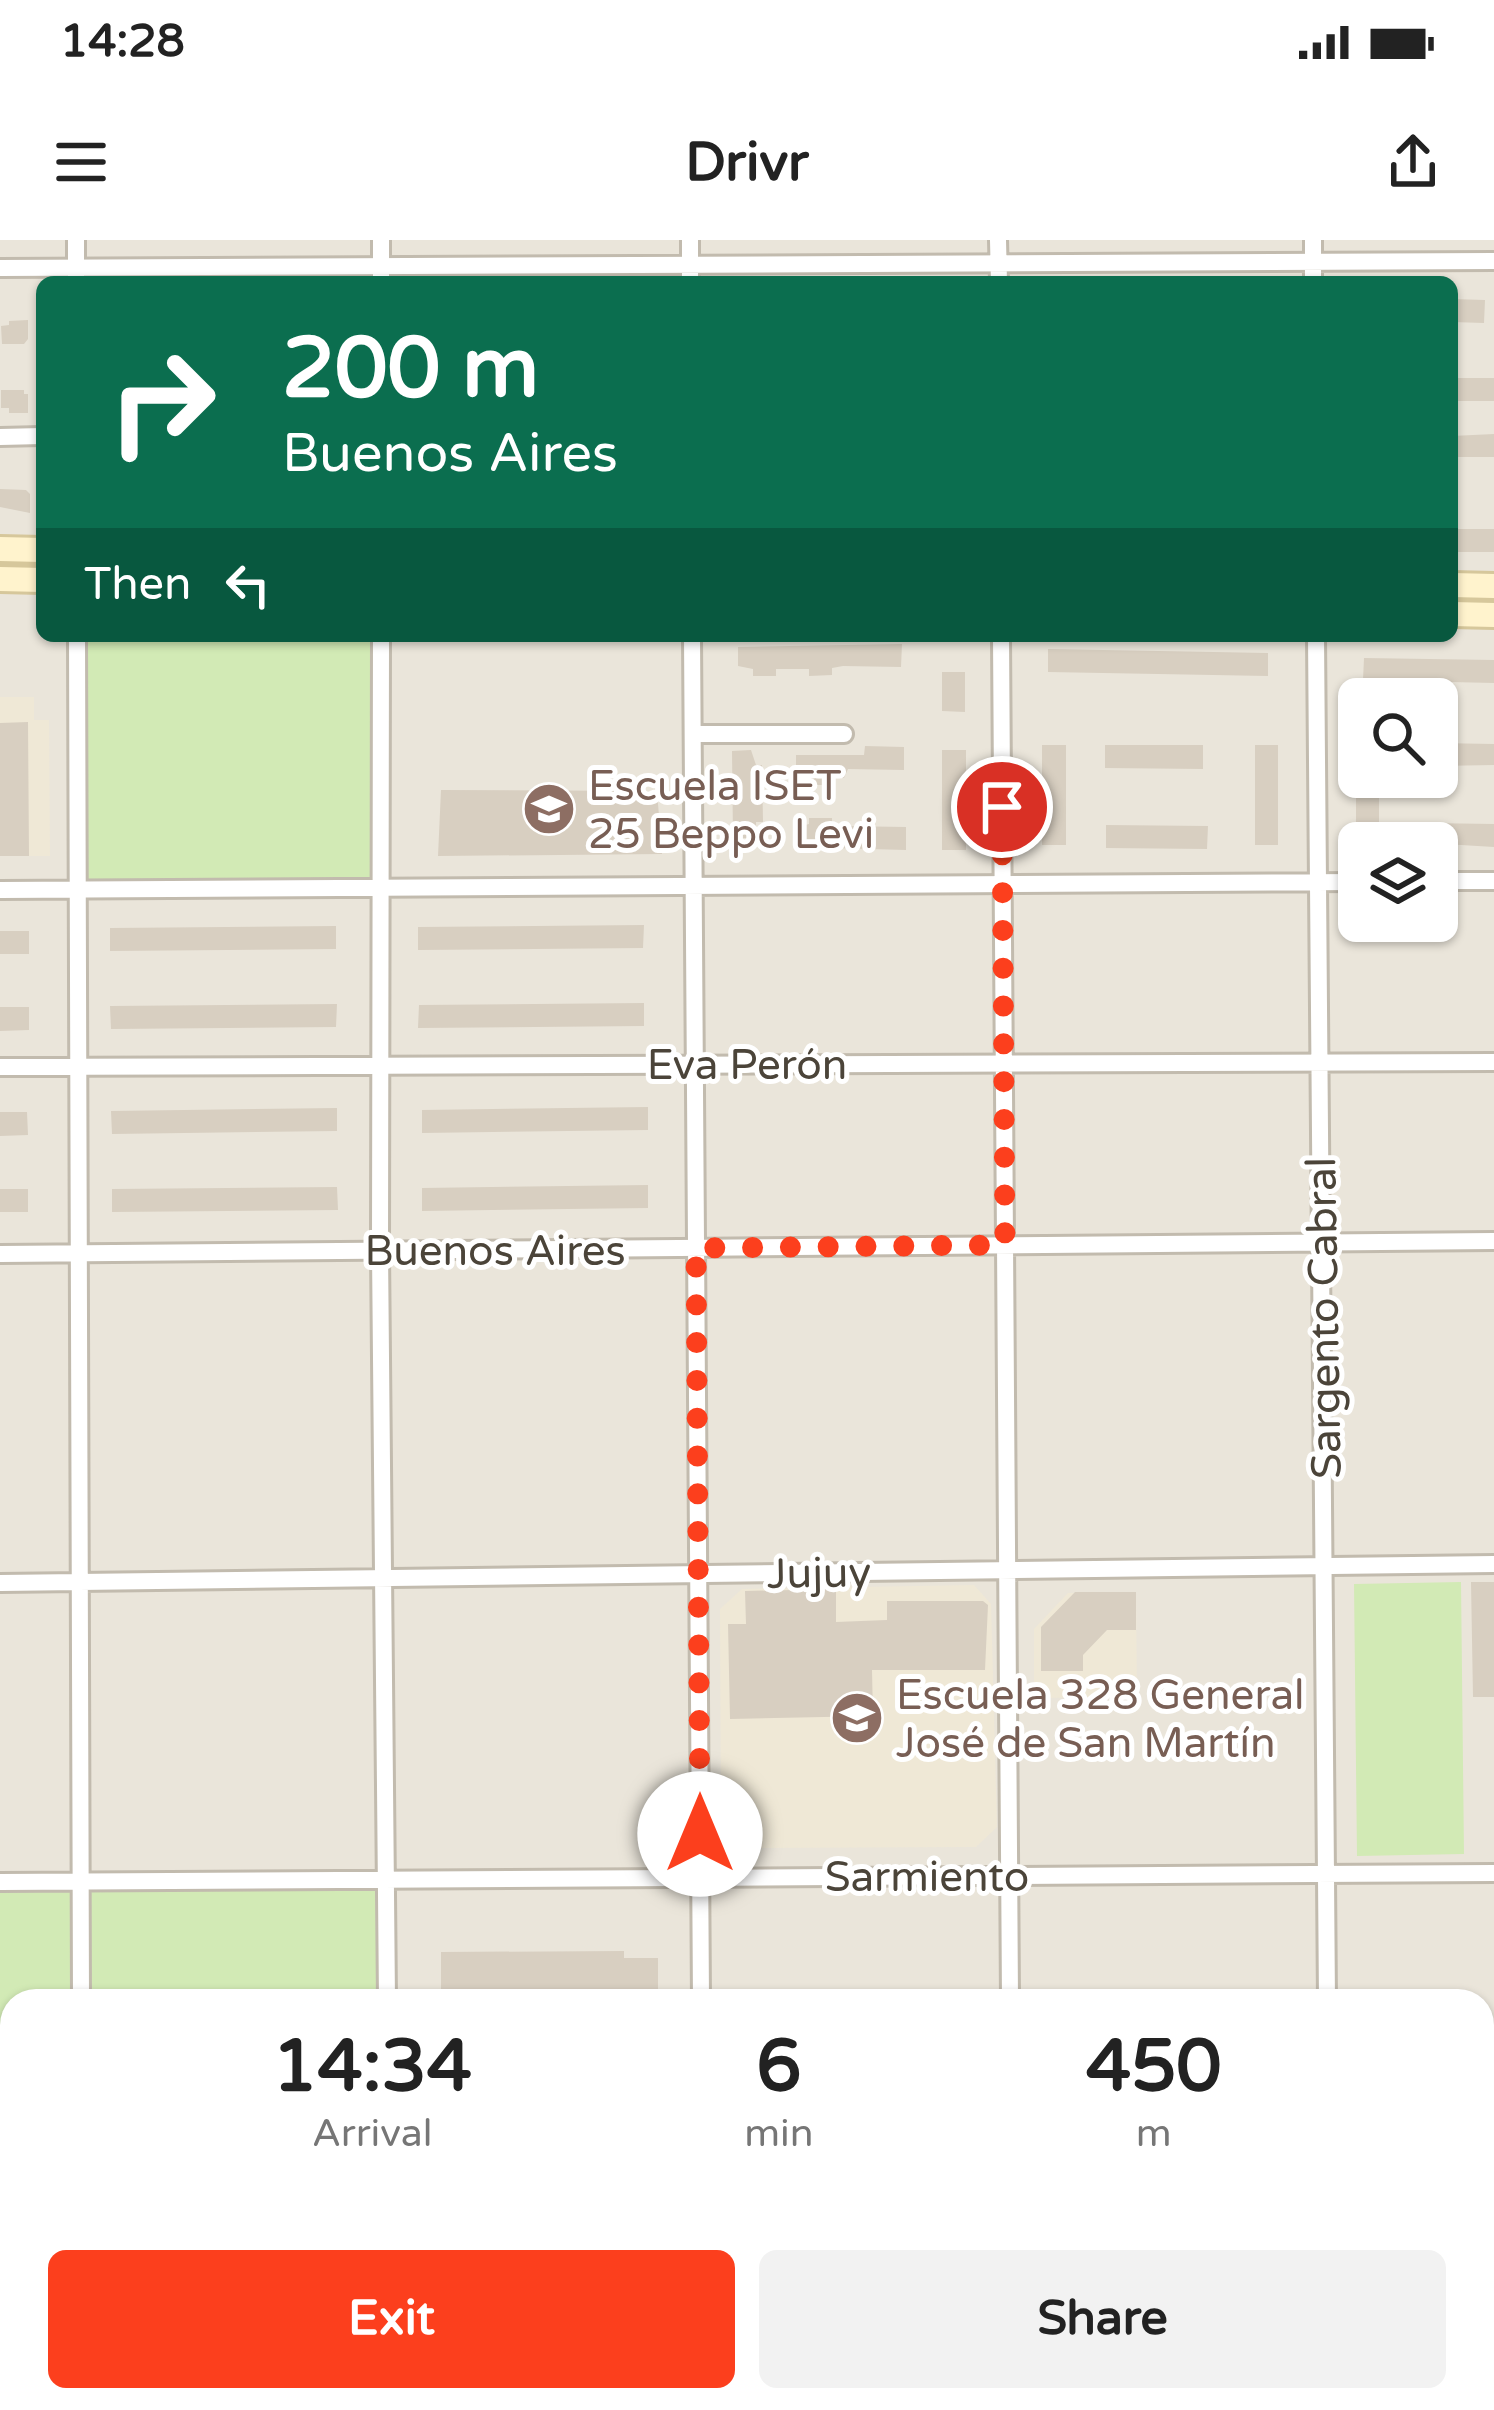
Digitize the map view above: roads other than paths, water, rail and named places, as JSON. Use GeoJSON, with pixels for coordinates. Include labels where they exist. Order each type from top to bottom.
{"type":"FeatureCollection","features":[{"type":"Feature","properties":{"kind":"street"},"geometry":{"type":"LineString","coordinates":[[76,240],[76,275]]}},
{"type":"Feature","properties":{"kind":"street"},"geometry":{"type":"LineString","coordinates":[[381,240],[381,274]]}},
{"type":"Feature","properties":{"kind":"street"},"geometry":{"type":"LineString","coordinates":[[690,240],[690,273]]}},
{"type":"Feature","properties":{"kind":"street"},"geometry":{"type":"LineString","coordinates":[[998,240],[998,272]]}},
{"type":"Feature","properties":{"kind":"street"},"geometry":{"type":"LineString","coordinates":[[1313,240],[1313,276]]}},
{"type":"Feature","properties":{"kind":"street"},"geometry":{"type":"LineString","coordinates":[[0,268],[76,275],[998,272],[1313,261],[1494,261]]}},
{"type":"Feature","properties":{"kind":"street"},"geometry":{"type":"LineString","coordinates":[[0,437],[36,436]]}},
{"type":"Feature","properties":{"kind":"street"},"geometry":{"type":"LineString","coordinates":[[0,549],[36,550]]}},
{"type":"Feature","properties":{"kind":"street"},"geometry":{"type":"LineString","coordinates":[[0,579],[36,580]]}},
{"type":"Feature","properties":{"kind":"street"},"geometry":{"type":"LineString","coordinates":[[1458,584],[1494,586]]}},
{"type":"Feature","properties":{"kind":"street"},"geometry":{"type":"LineString","coordinates":[[1458,614],[1494,615]]}},
{"type":"Feature","properties":{"kind":"street"},"geometry":{"type":"LineString","coordinates":[[77,642],[81,1989]]}},
{"type":"Feature","properties":{"kind":"street"},"geometry":{"type":"LineString","coordinates":[[381,642],[380,1251],[387,1989]]}},
{"type":"Feature","properties":{"kind":"street"},"geometry":{"type":"LineString","coordinates":[[692,642],[701,1989]]}},
{"type":"Feature","properties":{"kind":"street"},"geometry":{"type":"LineString","coordinates":[[1001,642],[1010,1989]]}},
{"type":"Feature","properties":{"kind":"street","name":"Sargento Cabral"},"geometry":{"type":"LineString","coordinates":[[1316,642],[1327,1989]]}},
{"type":"Feature","properties":{"kind":"street"},"geometry":{"type":"LineString","coordinates":[[693,734],[844,734]]}},
{"type":"Feature","properties":{"kind":"street"},"geometry":{"type":"LineString","coordinates":[[1458,881],[1494,881]]}},
{"type":"Feature","properties":{"kind":"street"},"geometry":{"type":"LineString","coordinates":[[0,890],[1338,882]]}},
{"type":"Feature","properties":{"kind":"street","name":"Eva Perón"},"geometry":{"type":"LineString","coordinates":[[0,1067],[1494,1062]]}},
{"type":"Feature","properties":{"kind":"street","name":"Buenos Aires"},"geometry":{"type":"LineString","coordinates":[[0,1254],[1494,1241]]}},
{"type":"Feature","properties":{"kind":"street","name":"Jujuy"},"geometry":{"type":"LineString","coordinates":[[0,1582],[1494,1564]]}},
{"type":"Feature","properties":{"kind":"street","name":"Sarmiento"},"geometry":{"type":"LineString","coordinates":[[0,1882],[1494,1873]]}},
{"type":"Feature","properties":{"kind":"place","name":"Escuela ISET 25 Beppo Levi"},"geometry":{"type":"Point","coordinates":[549,809]}},
{"type":"Feature","properties":{"kind":"place","name":"Escuela 328 General José de San Martín"},"geometry":{"type":"Point","coordinates":[857,1718]}}]}
